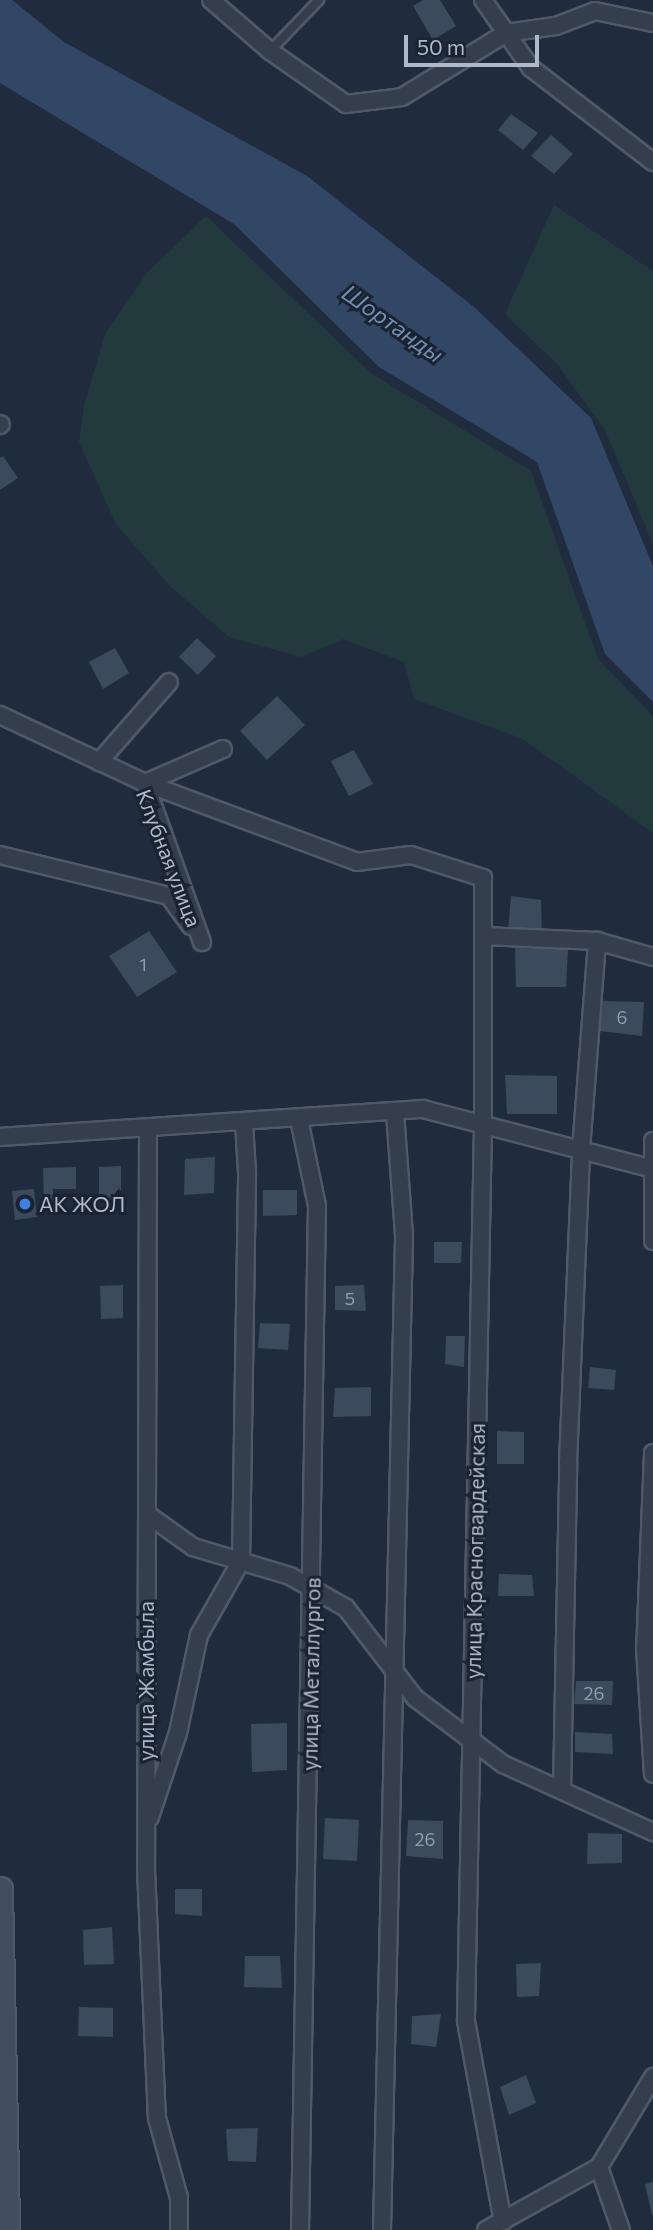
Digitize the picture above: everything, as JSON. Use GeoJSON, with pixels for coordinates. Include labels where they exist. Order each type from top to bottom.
{"type":"FeatureCollection","features":[{"type":"Feature","properties":{"kind":"street"},"geometry":{"type":"LineString","coordinates":[[211,0],[270,51],[346,104],[402,97],[506,33],[556,26],[595,11],[653,23]]}},
{"type":"Feature","properties":{"kind":"street"},"geometry":{"type":"LineString","coordinates":[[483,0],[531,68],[653,162]]}},
{"type":"Feature","properties":{"kind":"street"},"geometry":{"type":"LineString","coordinates":[[99,762],[169,682]]}},
{"type":"Feature","properties":{"kind":"street","name":"Клубная улица"},"geometry":{"type":"LineString","coordinates":[[0,715],[145,783],[202,942],[169,896],[0,855]]}},
{"type":"Feature","properties":{"kind":"street"},"geometry":{"type":"LineString","coordinates":[[145,783],[223,750]]}},
{"type":"Feature","properties":{"kind":"street","name":"улица Красногвардейская"},"geometry":{"type":"LineString","coordinates":[[145,783],[357,862],[411,855],[483,878],[483,1125],[467,2021],[503,2222]]}},
{"type":"Feature","properties":{"kind":"street"},"geometry":{"type":"LineString","coordinates":[[483,936],[597,941],[653,957]]}},
{"type":"Feature","properties":{"kind":"street"},"geometry":{"type":"LineString","coordinates":[[562,1790],[568,1463],[581,1150],[597,941]]}},
{"type":"Feature","properties":{"kind":"street"},"geometry":{"type":"LineString","coordinates":[[0,1138],[422,1109],[652,1168]]}},
{"type":"Feature","properties":{"kind":"street"},"geometry":{"type":"LineString","coordinates":[[382,2230],[404,1235],[395,1111]]}},
{"type":"Feature","properties":{"kind":"street","name":"улица Металлургов"},"geometry":{"type":"LineString","coordinates":[[299,1119],[317,1206],[300,2230]]}},
{"type":"Feature","properties":{"kind":"street"},"geometry":{"type":"LineString","coordinates":[[146,1829],[178,1733],[199,1635],[241,1561],[247,1172],[244,1123]]}},
{"type":"Feature","properties":{"kind":"street","name":"улица Жамбыла"},"geometry":{"type":"LineString","coordinates":[[148,1129],[146,1829],[157,2118],[180,2198],[179,2230]]}},
{"type":"Feature","properties":{"kind":"street"},"geometry":{"type":"LineString","coordinates":[[653,1141],[653,1241]]}},
{"type":"Feature","properties":{"kind":"street"},"geometry":{"type":"LineString","coordinates":[[653,1453],[645,1648],[653,1774]]}},
{"type":"Feature","properties":{"kind":"street"},"geometry":{"type":"LineString","coordinates":[[147,1514],[193,1547],[290,1576],[346,1608],[415,1698],[503,1764],[653,1832]]}},
{"type":"Feature","properties":{"kind":"street"},"geometry":{"type":"LineString","coordinates":[[0,1889],[7,2230]]}},
{"type":"Feature","properties":{"kind":"street"},"geometry":{"type":"LineString","coordinates":[[485,2230],[599,2167],[653,2077]]}},
{"type":"Feature","properties":{"kind":"street"},"geometry":{"type":"LineString","coordinates":[[599,2167],[621,2230]]}},
{"type":"Feature","properties":{"kind":"lane"},"geometry":{"type":"LineString","coordinates":[[270,51],[320,0]]}},
{"type":"Feature","properties":{"kind":"green space"},"geometry":{"type":"Polygon","coordinates":[[[554,205],[653,271],[653,544],[605,430],[558,365],[505,314],[554,205]]]}},
{"type":"Feature","properties":{"kind":"green space"},"geometry":{"type":"Polygon","coordinates":[[[206,216],[372,374],[531,471],[598,659],[653,716],[653,833],[523,739],[414,699],[404,662],[343,639],[301,657],[229,637],[170,586],[116,524],[79,442],[84,406],[105,334],[147,273],[206,216]]]}},
{"type":"Feature","properties":{"kind":"water","name":"Шортанды"},"geometry":{"type":"Polygon","coordinates":[[[0,0],[12,0],[64,42],[307,176],[474,307],[591,418],[653,566],[653,702],[605,654],[537,462],[379,367],[234,224],[0,83],[0,0]]]}},
{"type":"Feature","properties":{"kind":"building"},"geometry":{"type":"Polygon","coordinates":[[[423,0],[440,0],[456,26],[433,40],[413,6],[423,0]]]}},
{"type":"Feature","properties":{"kind":"building"},"geometry":{"type":"Polygon","coordinates":[[[511,114],[538,133],[523,150],[498,130],[511,114]]]}},
{"type":"Feature","properties":{"kind":"building"},"geometry":{"type":"Polygon","coordinates":[[[551,135],[573,154],[554,174],[531,156],[551,135]]]}},
{"type":"Feature","properties":{"kind":"building"},"geometry":{"type":"Polygon","coordinates":[[[3,456],[18,478],[0,490],[0,458],[3,456]]]}},
{"type":"Feature","properties":{"kind":"building"},"geometry":{"type":"Polygon","coordinates":[[[197,638],[216,656],[198,675],[179,657],[197,638]]]}},
{"type":"Feature","properties":{"kind":"building"},"geometry":{"type":"Polygon","coordinates":[[[115,648],[129,673],[103,689],[89,662],[115,648]]]}},
{"type":"Feature","properties":{"kind":"building"},"geometry":{"type":"Polygon","coordinates":[[[277,696],[305,725],[267,760],[240,731],[277,696]]]}},
{"type":"Feature","properties":{"kind":"building"},"geometry":{"type":"Polygon","coordinates":[[[354,750],[373,784],[349,796],[331,761],[354,750]]]}},
{"type":"Feature","properties":{"kind":"building"},"geometry":{"type":"Polygon","coordinates":[[[511,896],[541,900],[542,933],[508,931],[511,896]]]}},
{"type":"Feature","properties":{"kind":"building"},"geometry":{"type":"Polygon","coordinates":[[[149,931],[177,972],[137,997],[109,956],[149,931]]]}},
{"type":"Feature","properties":{"kind":"building"},"geometry":{"type":"Polygon","coordinates":[[[515,948],[568,949],[566,987],[516,987],[515,948]]]}},
{"type":"Feature","properties":{"kind":"building"},"geometry":{"type":"Polygon","coordinates":[[[603,1001],[644,1002],[642,1036],[600,1031],[603,1001]]]}},
{"type":"Feature","properties":{"kind":"building"},"geometry":{"type":"Polygon","coordinates":[[[505,1075],[557,1076],[557,1114],[507,1114],[505,1075]]]}},
{"type":"Feature","properties":{"kind":"building"},"geometry":{"type":"Polygon","coordinates":[[[215,1157],[214,1193],[184,1195],[185,1159],[215,1157]]]}},
{"type":"Feature","properties":{"kind":"building"},"geometry":{"type":"Polygon","coordinates":[[[121,1166],[121,1200],[99,1201],[99,1167],[121,1166]]]}},
{"type":"Feature","properties":{"kind":"building"},"geometry":{"type":"Polygon","coordinates":[[[76,1167],[76,1189],[53,1189],[53,1205],[44,1205],[43,1168],[76,1167]]]}},
{"type":"Feature","properties":{"kind":"building","name":"АК ЖОЛ"},"geometry":{"type":"Polygon","coordinates":[[[34,1189],[37,1217],[15,1220],[12,1191],[34,1189]]]}},
{"type":"Feature","properties":{"kind":"building"},"geometry":{"type":"Polygon","coordinates":[[[263,1190],[297,1190],[297,1215],[263,1216],[263,1190]]]}},
{"type":"Feature","properties":{"kind":"building"},"geometry":{"type":"Polygon","coordinates":[[[434,1242],[462,1242],[461,1263],[434,1263],[434,1242]]]}},
{"type":"Feature","properties":{"kind":"building"},"geometry":{"type":"Polygon","coordinates":[[[123,1285],[123,1318],[101,1319],[100,1286],[123,1285]]]}},
{"type":"Feature","properties":{"kind":"building"},"geometry":{"type":"Polygon","coordinates":[[[364,1285],[366,1311],[335,1310],[335,1286],[364,1285]]]}},
{"type":"Feature","properties":{"kind":"building"},"geometry":{"type":"Polygon","coordinates":[[[260,1323],[290,1324],[288,1350],[258,1348],[260,1323]]]}},
{"type":"Feature","properties":{"kind":"building"},"geometry":{"type":"Polygon","coordinates":[[[446,1336],[465,1336],[464,1367],[445,1364],[446,1336]]]}},
{"type":"Feature","properties":{"kind":"building"},"geometry":{"type":"Polygon","coordinates":[[[590,1367],[616,1370],[614,1390],[588,1388],[590,1367]]]}},
{"type":"Feature","properties":{"kind":"building"},"geometry":{"type":"Polygon","coordinates":[[[371,1387],[371,1416],[333,1417],[335,1388],[371,1387]]]}},
{"type":"Feature","properties":{"kind":"building"},"geometry":{"type":"Polygon","coordinates":[[[497,1431],[524,1432],[524,1464],[497,1464],[497,1431]]]}},
{"type":"Feature","properties":{"kind":"building"},"geometry":{"type":"Polygon","coordinates":[[[499,1574],[532,1575],[534,1596],[498,1596],[499,1574]]]}},
{"type":"Feature","properties":{"kind":"building"},"geometry":{"type":"Polygon","coordinates":[[[576,1681],[613,1681],[612,1705],[574,1704],[576,1681]]]}},
{"type":"Feature","properties":{"kind":"building"},"geometry":{"type":"Polygon","coordinates":[[[287,1723],[287,1770],[252,1772],[251,1724],[287,1723]]]}},
{"type":"Feature","properties":{"kind":"building"},"geometry":{"type":"Polygon","coordinates":[[[575,1732],[612,1734],[613,1754],[575,1752],[575,1732]]]}},
{"type":"Feature","properties":{"kind":"building"},"geometry":{"type":"Polygon","coordinates":[[[325,1818],[359,1820],[357,1861],[323,1859],[325,1818]]]}},
{"type":"Feature","properties":{"kind":"building"},"geometry":{"type":"Polygon","coordinates":[[[408,1820],[443,1821],[443,1859],[406,1856],[408,1820]]]}},
{"type":"Feature","properties":{"kind":"building"},"geometry":{"type":"Polygon","coordinates":[[[588,1833],[622,1834],[622,1863],[587,1864],[588,1833]]]}},
{"type":"Feature","properties":{"kind":"building"},"geometry":{"type":"Polygon","coordinates":[[[175,1889],[202,1889],[202,1916],[175,1914],[175,1889]]]}},
{"type":"Feature","properties":{"kind":"building"},"geometry":{"type":"Polygon","coordinates":[[[112,1927],[114,1964],[84,1965],[83,1930],[112,1927]]]}},
{"type":"Feature","properties":{"kind":"building"},"geometry":{"type":"Polygon","coordinates":[[[245,1956],[280,1956],[282,1988],[244,1987],[245,1956]]]}},
{"type":"Feature","properties":{"kind":"building"},"geometry":{"type":"Polygon","coordinates":[[[541,1963],[539,1996],[517,1997],[516,1964],[541,1963]]]}},
{"type":"Feature","properties":{"kind":"building"},"geometry":{"type":"Polygon","coordinates":[[[79,2007],[113,2008],[113,2037],[78,2036],[79,2007]]]}},
{"type":"Feature","properties":{"kind":"building"},"geometry":{"type":"Polygon","coordinates":[[[441,2014],[436,2047],[411,2044],[412,2016],[441,2014]]]}},
{"type":"Feature","properties":{"kind":"building"},"geometry":{"type":"Polygon","coordinates":[[[526,2075],[536,2103],[509,2115],[500,2087],[526,2075]]]}},
{"type":"Feature","properties":{"kind":"building"},"geometry":{"type":"Polygon","coordinates":[[[258,2128],[256,2162],[228,2161],[226,2129],[258,2128]]]}},
{"type":"Feature","properties":{"kind":"building"},"geometry":{"type":"Polygon","coordinates":[[[653,2182],[653,2214],[652,2215],[645,2184],[653,2182]]]}},
{"type":"Feature","properties":{"kind":"place","name":"АК ЖОЛ"},"geometry":{"type":"Point","coordinates":[25,1204]}}]}
